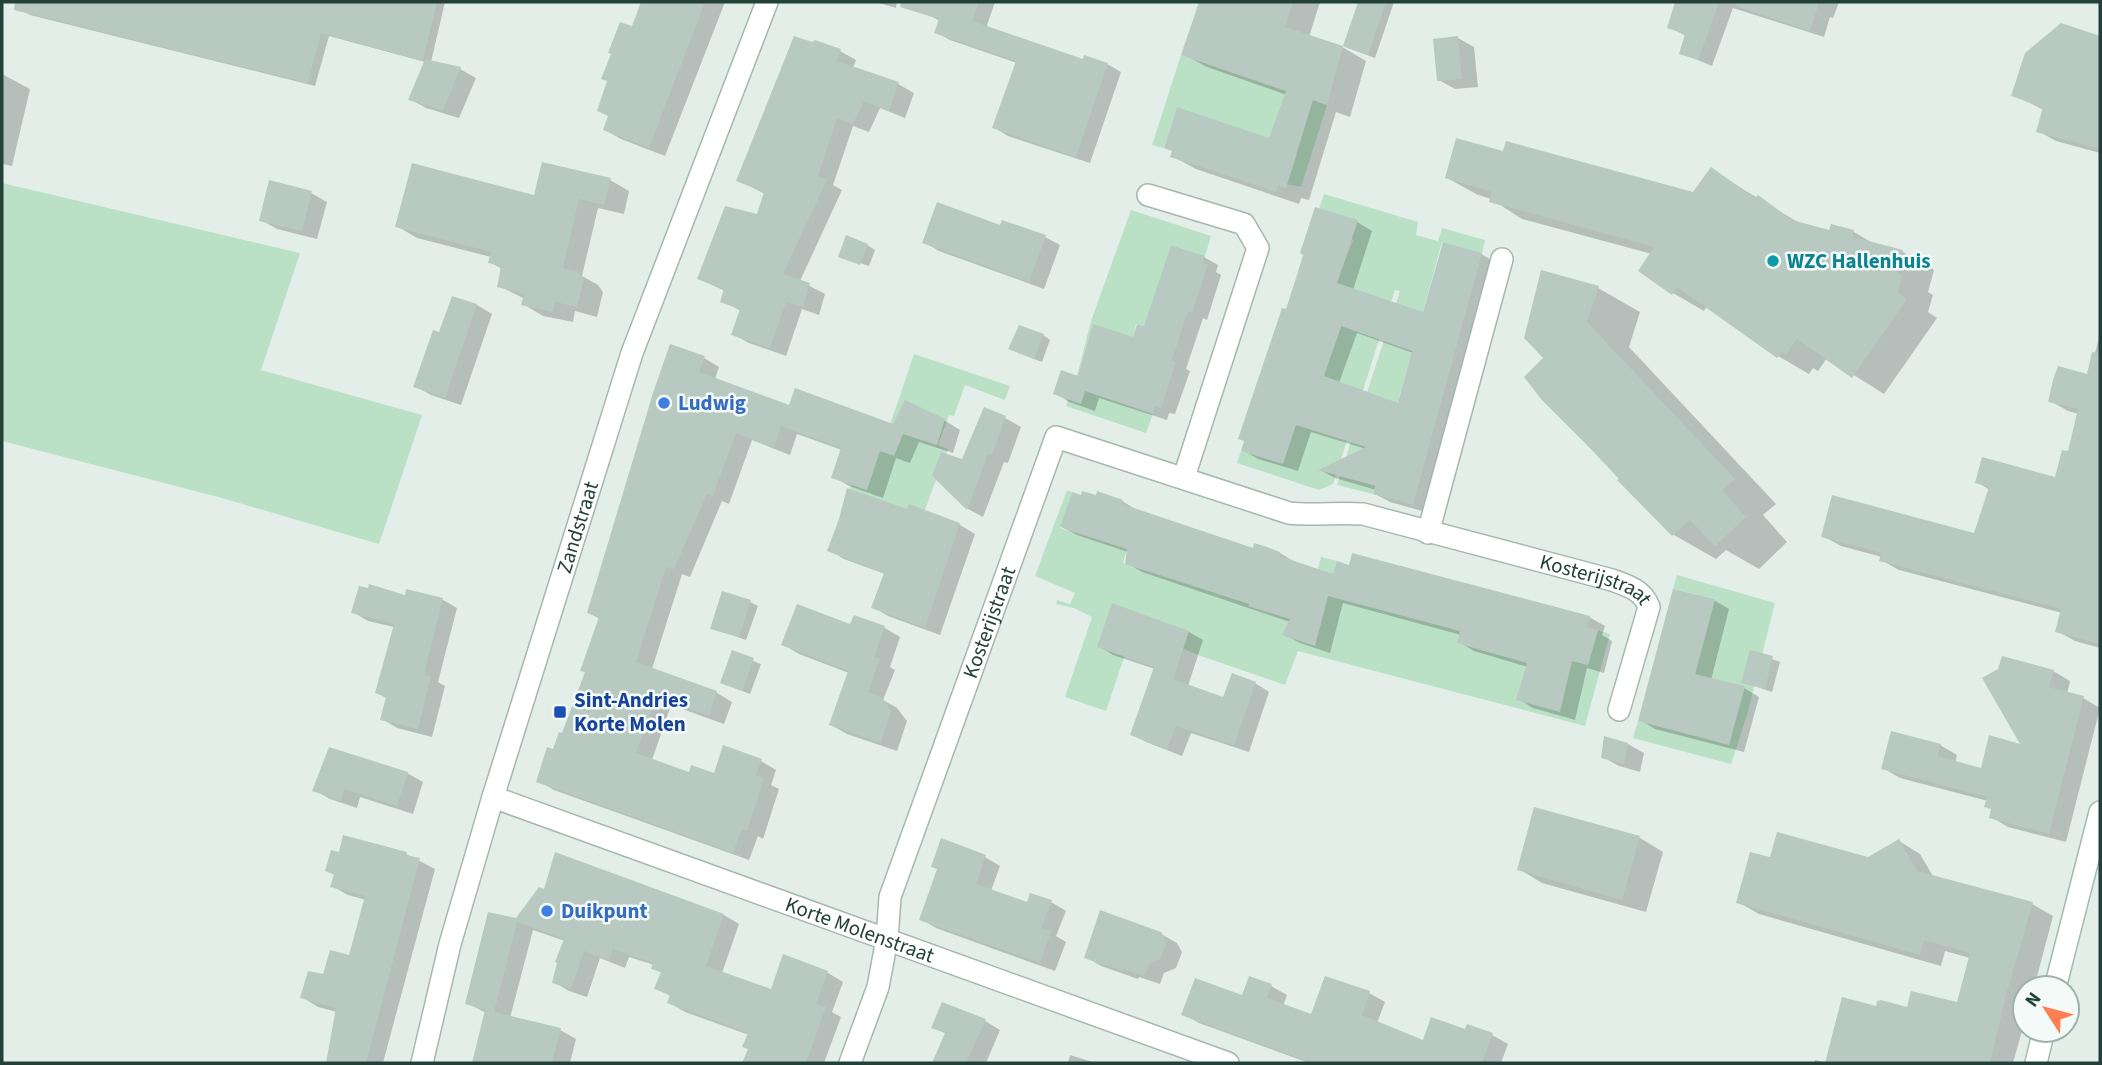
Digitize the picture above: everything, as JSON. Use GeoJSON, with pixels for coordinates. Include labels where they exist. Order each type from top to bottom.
{"type":"FeatureCollection","features":[{"type":"Feature","properties":{"kind":"street","name":"Zandstraat"},"geometry":{"type":"LineString","coordinates":[[422,1063],[450,944],[493,797],[632,353],[767,2]]}},
{"type":"Feature","properties":{"kind":"street"},"geometry":{"type":"LineString","coordinates":[[1148,195],[1244,224],[1258,248],[1184,477]]}},
{"type":"Feature","properties":{"kind":"street"},"geometry":{"type":"LineString","coordinates":[[1428,533],[1502,259]]}},
{"type":"Feature","properties":{"kind":"street","name":"Kosterijstraat"},"geometry":{"type":"LineString","coordinates":[[887,939],[890,897],[1056,436],[1289,513],[1314,516],[1343,512],[1363,514],[1612,580],[1636,590],[1646,597],[1649,607],[1619,710]]}},
{"type":"Feature","properties":{"kind":"street","name":"Korte Molenstraat"},"geometry":{"type":"LineString","coordinates":[[493,797],[1228,1063]]}},
{"type":"Feature","properties":{"kind":"street"},"geometry":{"type":"LineString","coordinates":[[2059,974],[2100,812]]}},
{"type":"Feature","properties":{"kind":"street"},"geometry":{"type":"LineString","coordinates":[[850,1063],[878,987],[887,939]]}},
{"type":"Feature","properties":{"kind":"street"},"geometry":{"type":"LineString","coordinates":[[2036,1063],[2041,1044]]}},
{"type":"Feature","properties":{"kind":"green space"},"geometry":{"type":"Polygon","coordinates":[[[1181,55],[1327,105],[1301,187],[1287,184],[1297,154],[1282,148],[1283,143],[1175,113],[1164,148],[1152,145],[1181,55]]]}},
{"type":"Feature","properties":{"kind":"green space"},"geometry":{"type":"Polygon","coordinates":[[[2,183],[300,253],[261,370],[422,415],[379,544],[222,498],[2,441],[2,183]]]}},
{"type":"Feature","properties":{"kind":"green space"},"geometry":{"type":"Polygon","coordinates":[[[1324,194],[1418,222],[1416,235],[1438,241],[1442,228],[1485,240],[1482,253],[1442,242],[1373,494],[1337,485],[1400,291],[1395,290],[1333,484],[1319,490],[1237,463],[1241,451],[1277,462],[1336,342],[1344,318],[1335,287],[1353,240],[1319,209],[1324,194]]]}},
{"type":"Feature","properties":{"kind":"green space"},"geometry":{"type":"Polygon","coordinates":[[[1131,210],[1211,236],[1205,256],[1171,245],[1145,326],[1136,324],[1133,337],[1140,339],[1153,414],[1146,433],[1066,406],[1091,321],[1131,210]]]}},
{"type":"Feature","properties":{"kind":"green space"},"geometry":{"type":"Polygon","coordinates":[[[914,354],[1010,386],[1005,400],[965,385],[954,416],[949,415],[938,445],[948,449],[942,467],[932,476],[936,480],[925,510],[898,532],[840,517],[862,456],[889,428],[914,354]]]}},
{"type":"Feature","properties":{"kind":"green space"},"geometry":{"type":"Polygon","coordinates":[[[1067,490],[1072,492],[1060,528],[1127,549],[1123,563],[1153,573],[1252,594],[1249,606],[1283,617],[1317,572],[1321,557],[1337,561],[1328,595],[1460,631],[1457,643],[1487,652],[1491,639],[1588,665],[1598,630],[1610,634],[1585,726],[1298,651],[1285,685],[1198,655],[1134,628],[1106,711],[1065,697],[1092,617],[1074,608],[1056,604],[1057,600],[1070,604],[1075,593],[1035,576],[1067,490]]]}},
{"type":"Feature","properties":{"kind":"green space"},"geometry":{"type":"Polygon","coordinates":[[[1677,575],[1775,603],[1747,715],[1731,764],[1633,738],[1638,721],[1680,732],[1715,599],[1673,589],[1677,575]]]}},
{"type":"Feature","properties":{"kind":"building"},"geometry":{"type":"Polygon","coordinates":[[[15,2],[437,2],[423,61],[321,33],[308,83],[14,10],[15,2]]]}},
{"type":"Feature","properties":{"kind":"building"},"geometry":{"type":"Polygon","coordinates":[[[641,2],[705,2],[649,148],[603,130],[608,116],[597,111],[607,81],[601,79],[620,22],[632,26],[641,2]]]}},
{"type":"Feature","properties":{"kind":"building"},"geometry":{"type":"Polygon","coordinates":[[[901,2],[979,2],[972,21],[1083,59],[1084,55],[1108,63],[1076,157],[992,128],[1016,61],[934,33],[939,19],[900,7],[901,2]]]}},
{"type":"Feature","properties":{"kind":"building"},"geometry":{"type":"Polygon","coordinates":[[[1199,2],[1293,2],[1285,27],[1343,46],[1327,105],[1313,100],[1286,188],[1278,186],[1276,192],[1170,157],[1172,151],[1164,148],[1177,107],[1269,138],[1286,91],[1181,55],[1199,2]]]}},
{"type":"Feature","properties":{"kind":"building"},"geometry":{"type":"Polygon","coordinates":[[[1358,2],[1386,2],[1368,55],[1343,46],[1358,2]]]}},
{"type":"Feature","properties":{"kind":"building"},"geometry":{"type":"Polygon","coordinates":[[[1675,2],[1719,2],[1698,60],[1679,54],[1685,34],[1667,28],[1675,2]]]}},
{"type":"Feature","properties":{"kind":"building"},"geometry":{"type":"Polygon","coordinates":[[[1737,2],[1819,2],[1810,31],[1736,6],[1737,2]]]}},
{"type":"Feature","properties":{"kind":"building"},"geometry":{"type":"Polygon","coordinates":[[[2061,23],[2100,36],[2100,149],[2036,132],[2043,107],[2011,96],[2025,53],[2061,23]]]}},
{"type":"Feature","properties":{"kind":"building"},"geometry":{"type":"Polygon","coordinates":[[[794,36],[841,49],[837,61],[899,82],[889,111],[864,101],[853,124],[837,118],[818,176],[827,180],[783,274],[810,283],[803,307],[786,302],[770,348],[731,335],[740,309],[720,302],[724,289],[697,279],[725,206],[757,214],[764,192],[736,181],[794,36]]]}},
{"type":"Feature","properties":{"kind":"building"},"geometry":{"type":"Polygon","coordinates":[[[1458,36],[1462,79],[1437,81],[1433,39],[1458,36]]]}},
{"type":"Feature","properties":{"kind":"building"},"geometry":{"type":"Polygon","coordinates":[[[425,59],[461,67],[443,110],[408,100],[425,59]]]}},
{"type":"Feature","properties":{"kind":"building","name":"WZC Hallenhuis"},"geometry":{"type":"Polygon","coordinates":[[[1456,138],[1503,151],[1506,141],[1693,192],[1711,167],[1755,198],[1758,195],[1792,220],[1829,230],[1831,224],[1854,230],[1853,237],[1903,250],[1897,274],[1902,275],[1898,293],[1907,299],[1852,378],[1797,339],[1786,355],[1782,352],[1777,358],[1677,287],[1672,295],[1638,271],[1654,247],[1489,202],[1492,192],[1445,178],[1456,138]]]}},
{"type":"Feature","properties":{"kind":"building"},"geometry":{"type":"Polygon","coordinates":[[[542,162],[611,178],[604,205],[579,199],[563,268],[578,272],[584,279],[577,307],[555,302],[553,312],[521,305],[524,294],[497,287],[501,266],[488,263],[491,252],[395,227],[412,163],[534,195],[542,162]]]}},
{"type":"Feature","properties":{"kind":"building"},"geometry":{"type":"Polygon","coordinates":[[[269,180],[312,191],[302,231],[259,221],[269,180]]]}},
{"type":"Feature","properties":{"kind":"building"},"geometry":{"type":"Polygon","coordinates":[[[937,202],[1000,225],[1002,220],[1046,235],[1029,282],[922,243],[937,202]]]}},
{"type":"Feature","properties":{"kind":"building"},"geometry":{"type":"Polygon","coordinates":[[[1315,207],[1358,220],[1337,283],[1423,312],[1443,242],[1482,253],[1413,505],[1373,494],[1376,486],[1318,470],[1366,447],[1296,425],[1283,464],[1241,451],[1244,441],[1238,439],[1282,308],[1286,309],[1303,255],[1300,253],[1315,207]],[[1341,326],[1324,376],[1398,403],[1412,351],[1341,326]]]}},
{"type":"Feature","properties":{"kind":"building"},"geometry":{"type":"Polygon","coordinates":[[[846,235],[868,244],[860,265],[838,257],[846,235]]]}},
{"type":"Feature","properties":{"kind":"building"},"geometry":{"type":"Polygon","coordinates":[[[1171,245],[1205,256],[1202,263],[1208,265],[1192,313],[1188,311],[1172,360],[1176,362],[1161,408],[1155,406],[1153,414],[1085,391],[1081,404],[1053,394],[1061,370],[1078,376],[1093,324],[1133,337],[1137,324],[1144,326],[1171,245]]]}},
{"type":"Feature","properties":{"kind":"building"},"geometry":{"type":"Polygon","coordinates":[[[1541,270],[1599,286],[1587,322],[1735,479],[1722,490],[1746,517],[1715,546],[1690,520],[1672,536],[1541,399],[1524,377],[1543,358],[1524,338],[1541,270]]]}},
{"type":"Feature","properties":{"kind":"building"},"geometry":{"type":"Polygon","coordinates":[[[452,296],[477,304],[445,398],[413,387],[433,330],[439,332],[452,296]]]}},
{"type":"Feature","properties":{"kind":"building"},"geometry":{"type":"Polygon","coordinates":[[[1019,325],[1044,334],[1034,359],[1008,349],[1019,325]]]}},
{"type":"Feature","properties":{"kind":"building"},"geometry":{"type":"Polygon","coordinates":[[[670,344],[705,356],[699,372],[789,405],[795,388],[893,424],[905,400],[945,419],[937,445],[903,434],[894,456],[880,451],[867,490],[831,478],[841,448],[781,426],[774,448],[736,433],[713,496],[707,494],[674,569],[666,567],[636,662],[717,691],[709,716],[656,697],[636,753],[689,772],[691,765],[714,773],[723,745],[762,759],[756,775],[764,779],[747,831],[742,829],[733,853],[536,782],[547,747],[553,749],[559,732],[562,733],[585,672],[580,671],[599,617],[587,613],[670,344]]]}},
{"type":"Feature","properties":{"kind":"building"},"geometry":{"type":"Polygon","coordinates":[[[2092,352],[2100,353],[2100,644],[2055,632],[2061,609],[1879,561],[1881,553],[1821,537],[1832,495],[1974,533],[1989,487],[1975,483],[1982,457],[2055,477],[2062,450],[2068,451],[2078,409],[2048,402],[2053,380],[2058,366],[2087,374],[2092,352]]]}},
{"type":"Feature","properties":{"kind":"building"},"geometry":{"type":"Polygon","coordinates":[[[984,407],[1006,416],[967,510],[932,476],[941,452],[962,459],[984,407]]]}},
{"type":"Feature","properties":{"kind":"building"},"geometry":{"type":"Polygon","coordinates":[[[847,488],[907,509],[909,504],[960,523],[925,628],[871,608],[884,573],[827,551],[847,488]]]}},
{"type":"Feature","properties":{"kind":"building"},"geometry":{"type":"Polygon","coordinates":[[[1082,491],[1096,495],[1097,491],[1123,500],[1122,504],[1253,548],[1254,543],[1267,547],[1280,552],[1279,556],[1333,574],[1337,561],[1349,565],[1352,553],[1590,616],[1587,627],[1598,630],[1588,665],[1572,661],[1560,712],[1516,700],[1527,663],[1457,643],[1460,631],[1328,596],[1315,646],[1282,635],[1290,619],[1125,564],[1127,549],[1060,527],[1072,492],[1081,495],[1082,491]]]}},
{"type":"Feature","properties":{"kind":"building"},"geometry":{"type":"Polygon","coordinates":[[[369,584],[405,595],[406,589],[443,598],[424,674],[431,676],[418,729],[380,720],[386,697],[375,693],[394,624],[351,613],[359,586],[368,588],[369,584]]]}},
{"type":"Feature","properties":{"kind":"building"},"geometry":{"type":"Polygon","coordinates":[[[1673,589],[1715,599],[1695,674],[1745,686],[1729,745],[1638,721],[1673,589]]]}},
{"type":"Feature","properties":{"kind":"building"},"geometry":{"type":"Polygon","coordinates":[[[722,591],[751,600],[739,637],[710,629],[722,591]]]}},
{"type":"Feature","properties":{"kind":"building"},"geometry":{"type":"Polygon","coordinates":[[[1112,603],[1189,631],[1173,679],[1223,697],[1232,673],[1256,682],[1234,745],[1176,726],[1167,749],[1130,735],[1154,667],[1097,647],[1112,603]]]}},
{"type":"Feature","properties":{"kind":"building"},"geometry":{"type":"Polygon","coordinates":[[[797,604],[850,624],[854,615],[885,626],[874,657],[880,659],[868,692],[882,697],[891,711],[881,743],[829,725],[848,671],[781,645],[797,604]]]}},
{"type":"Feature","properties":{"kind":"building"},"geometry":{"type":"Polygon","coordinates":[[[732,650],[754,658],[742,691],[720,683],[732,650]]]}},
{"type":"Feature","properties":{"kind":"building"},"geometry":{"type":"Polygon","coordinates":[[[1750,650],[1773,656],[1765,689],[1741,683],[1750,650]]]}},
{"type":"Feature","properties":{"kind":"building"},"geometry":{"type":"Polygon","coordinates":[[[2002,656],[2054,670],[2049,687],[2084,696],[2049,834],[1989,818],[1991,809],[1984,807],[1987,797],[1881,769],[1891,731],[1941,744],[1937,756],[1981,768],[1989,735],[2020,744],[1982,678],[1998,669],[2002,656]]]}},
{"type":"Feature","properties":{"kind":"building"},"geometry":{"type":"Polygon","coordinates":[[[1604,736],[1628,743],[1624,764],[1601,758],[1604,736]]]}},
{"type":"Feature","properties":{"kind":"building"},"geometry":{"type":"Polygon","coordinates":[[[329,747],[408,772],[397,806],[344,789],[341,801],[312,791],[329,747]]]}},
{"type":"Feature","properties":{"kind":"building"},"geometry":{"type":"Polygon","coordinates":[[[1534,807],[1640,836],[1622,900],[1517,870],[1534,807]]]}},
{"type":"Feature","properties":{"kind":"building"},"geometry":{"type":"Polygon","coordinates":[[[1777,832],[1868,857],[1899,839],[1917,871],[2033,902],[2011,974],[1990,1063],[1825,1063],[1842,997],[1876,1006],[1877,1001],[1881,1000],[1907,1007],[1911,991],[1957,1002],[1970,953],[1924,940],[1920,955],[1736,903],[1750,852],[1770,857],[1777,832]]]}},
{"type":"Feature","properties":{"kind":"building"},"geometry":{"type":"Polygon","coordinates":[[[343,835],[420,858],[366,1063],[326,1063],[336,1008],[300,998],[308,971],[323,974],[330,950],[349,955],[365,896],[330,887],[334,874],[325,871],[331,850],[339,852],[343,835]]]}},
{"type":"Feature","properties":{"kind":"building"},"geometry":{"type":"Polygon","coordinates":[[[941,838],[986,855],[976,884],[1027,902],[1030,893],[1052,900],[1041,928],[1051,931],[1040,963],[919,920],[937,869],[931,867],[941,838]]]}},
{"type":"Feature","properties":{"kind":"building"},"geometry":{"type":"Polygon","coordinates":[[[555,852],[724,914],[706,966],[771,989],[783,954],[828,971],[816,1004],[826,1007],[806,1063],[742,1063],[748,1049],[742,1047],[748,1033],[667,1003],[670,995],[654,989],[661,972],[651,969],[653,963],[613,949],[609,960],[584,951],[571,989],[552,983],[557,963],[555,962],[564,939],[517,922],[494,1012],[561,1028],[552,1063],[472,1063],[485,1010],[489,1011],[465,1004],[488,912],[516,918],[539,887],[544,889],[555,852]]]}},
{"type":"Feature","properties":{"kind":"building"},"geometry":{"type":"Polygon","coordinates":[[[1100,910],[1161,932],[1167,942],[1160,959],[1149,965],[1144,976],[1084,958],[1100,910]]]}},
{"type":"Feature","properties":{"kind":"building"},"geometry":{"type":"Polygon","coordinates":[[[1249,976],[1272,984],[1267,998],[1311,1014],[1325,976],[1370,991],[1362,1015],[1423,1040],[1431,1017],[1465,1029],[1467,1024],[1493,1033],[1482,1063],[1312,1063],[1181,1015],[1195,978],[1242,995],[1249,976]]]}},
{"type":"Feature","properties":{"kind":"building"},"geometry":{"type":"Polygon","coordinates":[[[942,1002],[986,1019],[966,1063],[932,1063],[945,1033],[931,1028],[942,1002]]]}},
{"type":"Feature","properties":{"kind":"place","name":"WZC Hallenhuis"},"geometry":{"type":"Point","coordinates":[1773,261]}},
{"type":"Feature","properties":{"kind":"place","name":"Ludwig"},"geometry":{"type":"Point","coordinates":[664,403]}},
{"type":"Feature","properties":{"kind":"place","name":"Sint-Andries Korte Molen"},"geometry":{"type":"Point","coordinates":[560,712]}},
{"type":"Feature","properties":{"kind":"place","name":"Duikpunt"},"geometry":{"type":"Point","coordinates":[547,911]}}]}
